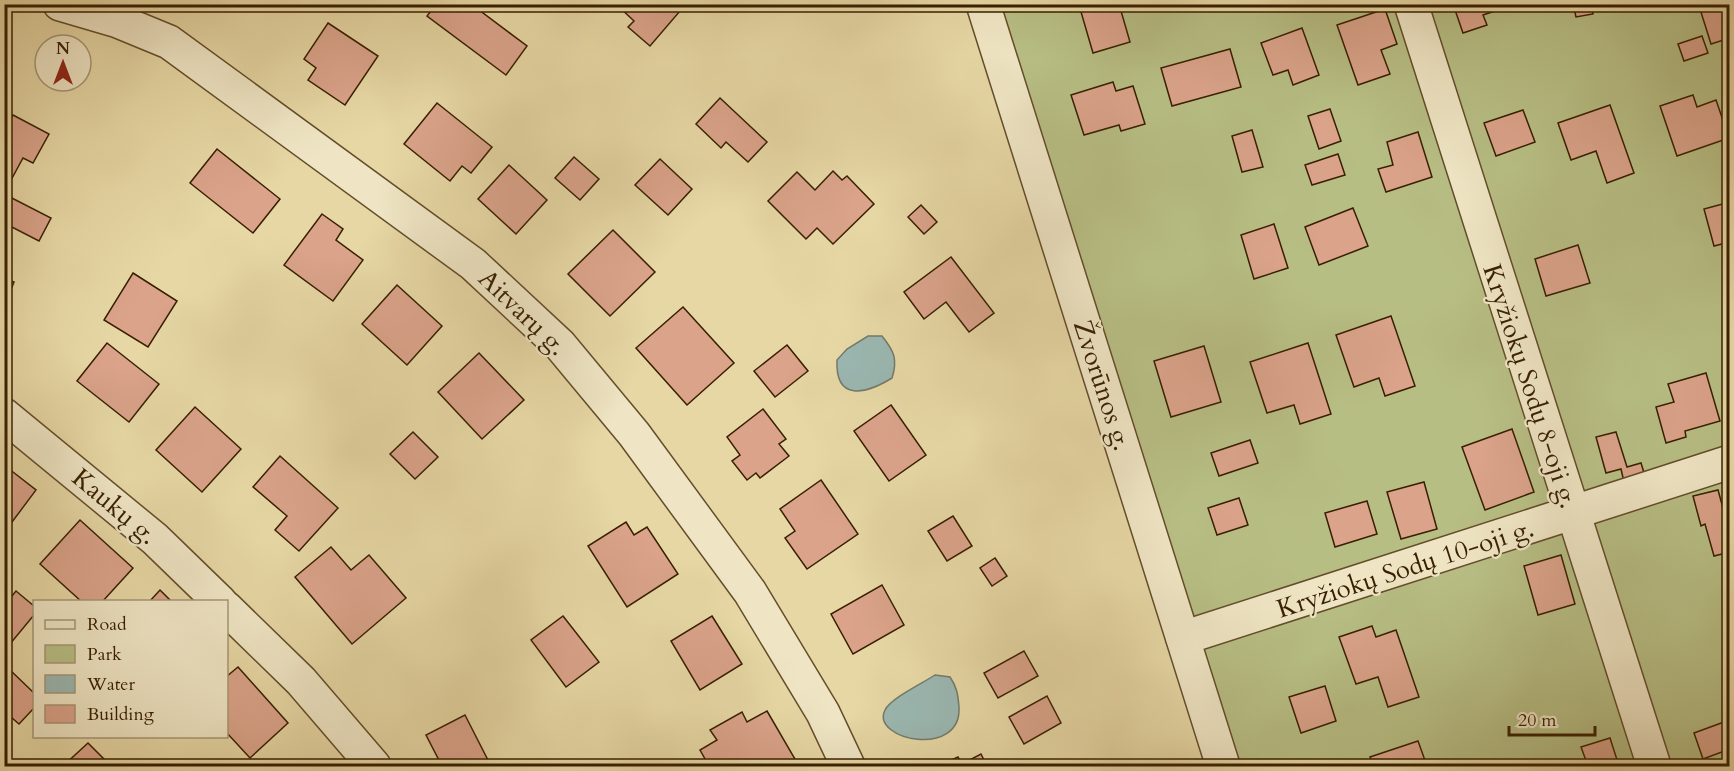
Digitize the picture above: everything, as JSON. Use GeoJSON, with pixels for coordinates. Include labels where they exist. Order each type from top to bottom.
{"type":"FeatureCollection","features":[{"type":"Feature","properties":{"kind":"street","name":"Aitvarų g."},"geometry":{"type":"LineString","coordinates":[[60,4],[118,21],[169,42],[473,264],[560,345],[634,434],[750,592],[823,713],[848,766]]}},
{"type":"Feature","properties":{"kind":"street","name":"Žvorūnos g."},"geometry":{"type":"LineString","coordinates":[[983,4],[1223,766]]}},
{"type":"Feature","properties":{"kind":"street","name":"Kryžiokų Sodų 8-oji g."},"geometry":{"type":"LineString","coordinates":[[1411,4],[1571,514],[1654,766]]}},
{"type":"Feature","properties":{"kind":"street","name":"Kaukų g."},"geometry":{"type":"LineString","coordinates":[[4,416],[155,538],[218,600]]}},
{"type":"Feature","properties":{"kind":"street","name":"Kryžiokų Sodų 10-oji g."},"geometry":{"type":"LineString","coordinates":[[1183,638],[1730,462]]}},
{"type":"Feature","properties":{"kind":"street"},"geometry":{"type":"LineString","coordinates":[[228,610],[301,681],[374,766]]}},
{"type":"Feature","properties":{"kind":"green space"},"geometry":{"type":"Polygon","coordinates":[[[973,5],[1729,5],[1729,766],[1224,766],[973,5]]]}},
{"type":"Feature","properties":{"kind":"water"},"geometry":{"type":"Polygon","coordinates":[[[868,336],[882,336],[889,346],[895,360],[892,378],[872,388],[854,391],[841,383],[837,360],[847,349],[868,336]]]}},
{"type":"Feature","properties":{"kind":"water"},"geometry":{"type":"Polygon","coordinates":[[[935,675],[950,677],[954,684],[959,707],[956,723],[947,734],[933,739],[903,736],[891,730],[884,721],[888,705],[935,675]]]}},
{"type":"Feature","properties":{"kind":"building"},"geometry":{"type":"Polygon","coordinates":[[[436,4],[471,4],[527,46],[506,75],[427,16],[436,4]]]}},
{"type":"Feature","properties":{"kind":"building"},"geometry":{"type":"Polygon","coordinates":[[[616,4],[686,4],[650,46],[628,27],[634,21],[616,4]]]}},
{"type":"Feature","properties":{"kind":"building"},"geometry":{"type":"Polygon","coordinates":[[[1119,4],[1130,42],[1093,53],[1079,5],[1119,4]]]}},
{"type":"Feature","properties":{"kind":"building"},"geometry":{"type":"Polygon","coordinates":[[[1453,4],[1499,4],[1501,9],[1483,15],[1487,25],[1463,33],[1453,4]]]}},
{"type":"Feature","properties":{"kind":"building"},"geometry":{"type":"Polygon","coordinates":[[[1573,4],[1591,4],[1593,14],[1576,17],[1573,4]]]}},
{"type":"Feature","properties":{"kind":"building"},"geometry":{"type":"Polygon","coordinates":[[[1714,4],[1723,4],[1730,23],[1730,38],[1711,44],[1700,9],[1714,4]]]}},
{"type":"Feature","properties":{"kind":"building"},"geometry":{"type":"Polygon","coordinates":[[[1385,9],[1397,44],[1381,50],[1390,74],[1358,85],[1337,25],[1385,9]]]}},
{"type":"Feature","properties":{"kind":"building"},"geometry":{"type":"Polygon","coordinates":[[[328,23],[378,56],[345,105],[308,80],[316,68],[304,59],[328,23]]]}},
{"type":"Feature","properties":{"kind":"building"},"geometry":{"type":"Polygon","coordinates":[[[1302,28],[1319,75],[1293,85],[1288,70],[1273,75],[1261,43],[1302,28]]]}},
{"type":"Feature","properties":{"kind":"building"},"geometry":{"type":"Polygon","coordinates":[[[1702,36],[1708,53],[1684,61],[1678,44],[1702,36]]]}},
{"type":"Feature","properties":{"kind":"building"},"geometry":{"type":"Polygon","coordinates":[[[1230,49],[1241,87],[1172,106],[1161,68],[1230,49]]]}},
{"type":"Feature","properties":{"kind":"building"},"geometry":{"type":"Polygon","coordinates":[[[1113,82],[1116,91],[1133,86],[1145,124],[1121,131],[1119,125],[1084,135],[1071,95],[1113,82]]]}},
{"type":"Feature","properties":{"kind":"building"},"geometry":{"type":"Polygon","coordinates":[[[1693,95],[1697,107],[1716,100],[1729,138],[1677,156],[1660,106],[1693,95]]]}},
{"type":"Feature","properties":{"kind":"building"},"geometry":{"type":"Polygon","coordinates":[[[720,98],[767,142],[748,162],[726,142],[721,148],[696,124],[720,98]]]}},
{"type":"Feature","properties":{"kind":"building"},"geometry":{"type":"Polygon","coordinates":[[[437,103],[492,147],[471,173],[462,166],[450,181],[404,144],[437,103]]]}},
{"type":"Feature","properties":{"kind":"building"},"geometry":{"type":"Polygon","coordinates":[[[1610,105],[1634,173],[1607,183],[1596,151],[1571,160],[1558,123],[1610,105]]]}},
{"type":"Feature","properties":{"kind":"building"},"geometry":{"type":"Polygon","coordinates":[[[1330,109],[1341,141],[1319,149],[1308,116],[1330,109]]]}},
{"type":"Feature","properties":{"kind":"building"},"geometry":{"type":"Polygon","coordinates":[[[1523,110],[1535,142],[1496,156],[1484,123],[1523,110]]]}},
{"type":"Feature","properties":{"kind":"building"},"geometry":{"type":"Polygon","coordinates":[[[13,115],[49,134],[33,163],[23,158],[4,193],[4,132],[13,115]]]}},
{"type":"Feature","properties":{"kind":"building"},"geometry":{"type":"Polygon","coordinates":[[[1252,130],[1263,167],[1242,172],[1232,136],[1252,130]]]}},
{"type":"Feature","properties":{"kind":"building"},"geometry":{"type":"Polygon","coordinates":[[[1418,132],[1432,177],[1386,192],[1378,169],[1393,165],[1387,142],[1418,132]]]}},
{"type":"Feature","properties":{"kind":"building"},"geometry":{"type":"Polygon","coordinates":[[[217,149],[280,199],[253,233],[190,183],[217,149]]]}},
{"type":"Feature","properties":{"kind":"building"},"geometry":{"type":"Polygon","coordinates":[[[1338,154],[1345,175],[1312,185],[1305,165],[1338,154]]]}},
{"type":"Feature","properties":{"kind":"building"},"geometry":{"type":"Polygon","coordinates":[[[574,157],[599,179],[580,200],[555,178],[574,157]]]}},
{"type":"Feature","properties":{"kind":"building"},"geometry":{"type":"Polygon","coordinates":[[[660,159],[692,189],[668,215],[635,185],[660,159]]]}},
{"type":"Feature","properties":{"kind":"building"},"geometry":{"type":"Polygon","coordinates":[[[509,165],[547,200],[516,234],[478,199],[509,165]]]}},
{"type":"Feature","properties":{"kind":"building"},"geometry":{"type":"Polygon","coordinates":[[[833,171],[842,180],[847,176],[874,204],[833,244],[817,228],[806,239],[768,201],[797,172],[815,190],[833,171]]]}},
{"type":"Feature","properties":{"kind":"building"},"geometry":{"type":"Polygon","coordinates":[[[4,194],[51,218],[39,241],[4,223],[4,194]]]}},
{"type":"Feature","properties":{"kind":"building"},"geometry":{"type":"Polygon","coordinates":[[[1730,202],[1730,242],[1714,246],[1704,209],[1730,202]]]}},
{"type":"Feature","properties":{"kind":"building"},"geometry":{"type":"Polygon","coordinates":[[[921,205],[937,222],[924,234],[908,217],[921,205]]]}},
{"type":"Feature","properties":{"kind":"building"},"geometry":{"type":"Polygon","coordinates":[[[1353,208],[1368,246],[1319,265],[1305,227],[1353,208]]]}},
{"type":"Feature","properties":{"kind":"building"},"geometry":{"type":"Polygon","coordinates":[[[322,214],[343,229],[336,240],[363,260],[333,301],[284,265],[322,214]]]}},
{"type":"Feature","properties":{"kind":"building"},"geometry":{"type":"Polygon","coordinates":[[[1274,224],[1288,268],[1254,279],[1241,235],[1274,224]]]}},
{"type":"Feature","properties":{"kind":"building"},"geometry":{"type":"Polygon","coordinates":[[[613,230],[655,272],[610,316],[568,274],[613,230]]]}},
{"type":"Feature","properties":{"kind":"building"},"geometry":{"type":"Polygon","coordinates":[[[1578,245],[1590,283],[1546,296],[1535,259],[1578,245]]]}},
{"type":"Feature","properties":{"kind":"building"},"geometry":{"type":"Polygon","coordinates":[[[951,257],[994,313],[969,332],[946,302],[924,319],[904,292],[951,257]]]}},
{"type":"Feature","properties":{"kind":"building"},"geometry":{"type":"Polygon","coordinates":[[[133,273],[177,301],[148,347],[104,320],[133,273]]]}},
{"type":"Feature","properties":{"kind":"building"},"geometry":{"type":"Polygon","coordinates":[[[4,279],[14,282],[4,307],[4,279]]]}},
{"type":"Feature","properties":{"kind":"building"},"geometry":{"type":"Polygon","coordinates":[[[397,285],[442,326],[407,365],[362,324],[397,285]]]}},
{"type":"Feature","properties":{"kind":"building"},"geometry":{"type":"Polygon","coordinates":[[[683,307],[734,363],[687,405],[636,348],[683,307]]]}},
{"type":"Feature","properties":{"kind":"building"},"geometry":{"type":"Polygon","coordinates":[[[1391,316],[1415,386],[1385,396],[1379,378],[1354,387],[1336,335],[1391,316]]]}},
{"type":"Feature","properties":{"kind":"building"},"geometry":{"type":"Polygon","coordinates":[[[107,343],[159,384],[129,422],[77,381],[107,343]]]}},
{"type":"Feature","properties":{"kind":"building"},"geometry":{"type":"Polygon","coordinates":[[[1308,343],[1331,414],[1300,424],[1294,405],[1267,413],[1250,362],[1308,343]]]}},
{"type":"Feature","properties":{"kind":"building"},"geometry":{"type":"Polygon","coordinates":[[[787,345],[808,371],[775,397],[754,371],[787,345]]]}},
{"type":"Feature","properties":{"kind":"building"},"geometry":{"type":"Polygon","coordinates":[[[1204,346],[1221,402],[1171,417],[1154,361],[1204,346]]]}},
{"type":"Feature","properties":{"kind":"building"},"geometry":{"type":"Polygon","coordinates":[[[479,353],[524,400],[482,439],[438,392],[479,353]]]}},
{"type":"Feature","properties":{"kind":"building"},"geometry":{"type":"Polygon","coordinates":[[[1706,373],[1720,421],[1685,431],[1686,437],[1666,443],[1656,407],[1674,402],[1668,384],[1706,373]]]}},
{"type":"Feature","properties":{"kind":"building"},"geometry":{"type":"Polygon","coordinates":[[[891,405],[926,455],[889,481],[854,431],[891,405]]]}},
{"type":"Feature","properties":{"kind":"building"},"geometry":{"type":"Polygon","coordinates":[[[195,407],[241,449],[202,492],[156,450],[195,407]]]}},
{"type":"Feature","properties":{"kind":"building"},"geometry":{"type":"Polygon","coordinates":[[[763,409],[786,439],[779,444],[789,456],[760,478],[756,473],[747,480],[732,461],[740,455],[727,437],[763,409]]]}},
{"type":"Feature","properties":{"kind":"building"},"geometry":{"type":"Polygon","coordinates":[[[1512,429],[1534,492],[1485,510],[1462,447],[1512,429]]]}},
{"type":"Feature","properties":{"kind":"building"},"geometry":{"type":"Polygon","coordinates":[[[413,432],[438,457],[415,479],[390,454],[413,432]]]}},
{"type":"Feature","properties":{"kind":"building"},"geometry":{"type":"Polygon","coordinates":[[[1616,432],[1627,467],[1641,463],[1645,476],[1624,482],[1621,469],[1606,473],[1596,437],[1616,432]]]}},
{"type":"Feature","properties":{"kind":"building"},"geometry":{"type":"Polygon","coordinates":[[[1250,440],[1258,463],[1219,476],[1211,453],[1250,440]]]}},
{"type":"Feature","properties":{"kind":"building"},"geometry":{"type":"Polygon","coordinates":[[[280,456],[338,508],[299,551],[275,530],[287,516],[253,487],[280,456]]]}},
{"type":"Feature","properties":{"kind":"building"},"geometry":{"type":"Polygon","coordinates":[[[4,465],[36,490],[6,530],[4,528],[4,465]]]}},
{"type":"Feature","properties":{"kind":"building"},"geometry":{"type":"Polygon","coordinates":[[[821,480],[858,534],[807,569],[785,538],[795,531],[780,509],[821,480]]]}},
{"type":"Feature","properties":{"kind":"building"},"geometry":{"type":"Polygon","coordinates":[[[1424,482],[1437,529],[1401,539],[1387,492],[1424,482]]]}},
{"type":"Feature","properties":{"kind":"building"},"geometry":{"type":"Polygon","coordinates":[[[1718,490],[1723,508],[1730,506],[1730,552],[1714,556],[1705,524],[1701,526],[1693,496],[1718,490]]]}},
{"type":"Feature","properties":{"kind":"building"},"geometry":{"type":"Polygon","coordinates":[[[1239,498],[1248,525],[1217,535],[1208,508],[1239,498]]]}},
{"type":"Feature","properties":{"kind":"building"},"geometry":{"type":"Polygon","coordinates":[[[1367,501],[1377,534],[1335,547],[1325,513],[1367,501]]]}},
{"type":"Feature","properties":{"kind":"building"},"geometry":{"type":"Polygon","coordinates":[[[953,516],[972,546],[947,561],[928,531],[953,516]]]}},
{"type":"Feature","properties":{"kind":"building"},"geometry":{"type":"Polygon","coordinates":[[[80,520],[133,568],[104,600],[80,600],[40,564],[80,520]]]}},
{"type":"Feature","properties":{"kind":"building"},"geometry":{"type":"Polygon","coordinates":[[[626,522],[634,535],[647,527],[678,574],[627,607],[588,546],[626,522]]]}},
{"type":"Feature","properties":{"kind":"building"},"geometry":{"type":"Polygon","coordinates":[[[331,547],[351,570],[369,555],[406,598],[352,644],[295,577],[331,547]]]}},
{"type":"Feature","properties":{"kind":"building"},"geometry":{"type":"Polygon","coordinates":[[[1561,555],[1575,604],[1538,615],[1524,566],[1561,555]]]}},
{"type":"Feature","properties":{"kind":"building"},"geometry":{"type":"Polygon","coordinates":[[[995,558],[1007,576],[992,586],[980,568],[995,558]]]}},
{"type":"Feature","properties":{"kind":"building"},"geometry":{"type":"Polygon","coordinates":[[[882,585],[904,625],[853,654],[831,614],[882,585]]]}},
{"type":"Feature","properties":{"kind":"building"},"geometry":{"type":"Polygon","coordinates":[[[160,590],[170,600],[151,600],[160,590]]]}},
{"type":"Feature","properties":{"kind":"building"},"geometry":{"type":"Polygon","coordinates":[[[16,591],[33,605],[33,616],[5,650],[4,606],[16,591]]]}},
{"type":"Feature","properties":{"kind":"building"},"geometry":{"type":"Polygon","coordinates":[[[563,616],[599,662],[566,687],[531,640],[563,616]]]}},
{"type":"Feature","properties":{"kind":"building"},"geometry":{"type":"Polygon","coordinates":[[[712,616],[742,664],[700,690],[671,641],[712,616]]]}},
{"type":"Feature","properties":{"kind":"building"},"geometry":{"type":"Polygon","coordinates":[[[1372,626],[1376,637],[1396,630],[1419,697],[1388,707],[1378,677],[1356,684],[1339,637],[1372,626]]]}},
{"type":"Feature","properties":{"kind":"building"},"geometry":{"type":"Polygon","coordinates":[[[1024,651],[1038,676],[998,698],[984,673],[1024,651]]]}},
{"type":"Feature","properties":{"kind":"building"},"geometry":{"type":"Polygon","coordinates":[[[238,667],[288,723],[250,758],[228,734],[228,675],[238,667]]]}},
{"type":"Feature","properties":{"kind":"building"},"geometry":{"type":"Polygon","coordinates":[[[9,669],[33,692],[33,709],[19,724],[4,711],[4,674],[9,669]]]}},
{"type":"Feature","properties":{"kind":"building"},"geometry":{"type":"Polygon","coordinates":[[[1325,686],[1336,721],[1301,733],[1289,697],[1325,686]]]}},
{"type":"Feature","properties":{"kind":"building"},"geometry":{"type":"Polygon","coordinates":[[[1047,696],[1061,723],[1024,744],[1009,717],[1047,696]]]}},
{"type":"Feature","properties":{"kind":"building"},"geometry":{"type":"Polygon","coordinates":[[[767,711],[799,766],[709,766],[700,750],[717,740],[710,730],[742,712],[747,722],[767,711]]]}},
{"type":"Feature","properties":{"kind":"building"},"geometry":{"type":"Polygon","coordinates":[[[465,715],[491,766],[442,766],[426,735],[465,715]]]}},
{"type":"Feature","properties":{"kind":"building"},"geometry":{"type":"Polygon","coordinates":[[[1724,722],[1730,737],[1730,749],[1703,759],[1694,733],[1724,722]]]}},
{"type":"Feature","properties":{"kind":"building"},"geometry":{"type":"Polygon","coordinates":[[[1610,738],[1619,766],[1588,766],[1581,747],[1610,738]]]}},
{"type":"Feature","properties":{"kind":"building"},"geometry":{"type":"Polygon","coordinates":[[[1418,741],[1427,766],[1374,766],[1370,757],[1418,741]]]}},
{"type":"Feature","properties":{"kind":"building"},"geometry":{"type":"Polygon","coordinates":[[[88,743],[111,766],[63,766],[88,743]]]}},
{"type":"Feature","properties":{"kind":"building"},"geometry":{"type":"Polygon","coordinates":[[[981,754],[987,766],[938,766],[958,757],[962,764],[981,754]]]}}]}
